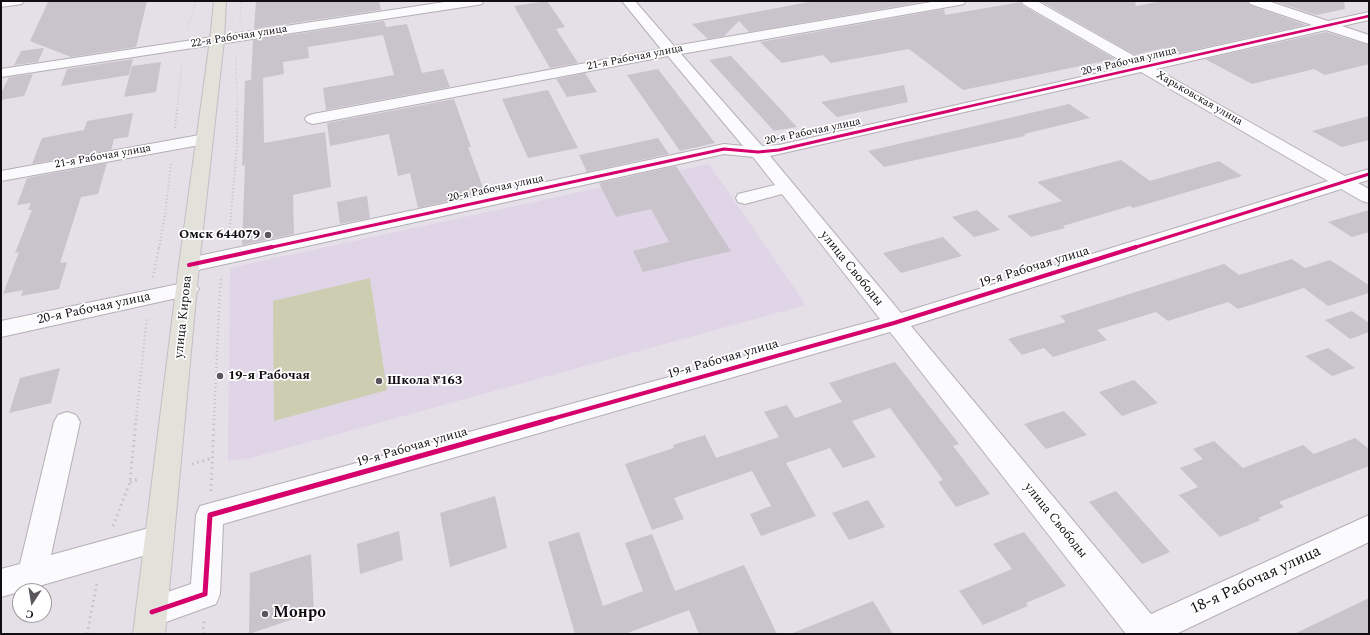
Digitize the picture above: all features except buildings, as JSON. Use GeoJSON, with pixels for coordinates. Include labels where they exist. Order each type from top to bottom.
{"type":"FeatureCollection","features":[{"type":"Feature","properties":{"kind":"main road","name":"улица Кирова"},"geometry":{"type":"LineString","coordinates":[[150,623],[188,289],[189,265],[217,40],[220,1]]}},
{"type":"Feature","properties":{"kind":"street"},"geometry":{"type":"LineString","coordinates":[[1,3],[18,1]]}},
{"type":"Feature","properties":{"kind":"street","name":"22-я Рабочая улица"},"geometry":{"type":"LineString","coordinates":[[1,73],[477,1]]}},
{"type":"Feature","properties":{"kind":"street","name":"улица Свободы"},"geometry":{"type":"LineString","coordinates":[[628,1],[758,152],[1145,634]]}},
{"type":"Feature","properties":{"kind":"street","name":"21-я Рабочая улица"},"geometry":{"type":"LineString","coordinates":[[313,119],[671,51],[959,1]]}},
{"type":"Feature","properties":{"kind":"street","name":"Харьковская улица"},"geometry":{"type":"LineString","coordinates":[[1028,1],[1369,197]]}},
{"type":"Feature","properties":{"kind":"street"},"geometry":{"type":"LineString","coordinates":[[1255,1],[1329,25],[1369,40]]}},
{"type":"Feature","properties":{"kind":"street","name":"20-я Рабочая улица"},"geometry":{"type":"LineString","coordinates":[[189,265],[724,149],[758,152],[779,150],[1369,16]]}},
{"type":"Feature","properties":{"kind":"street","name":"21-я Рабочая улица"},"geometry":{"type":"LineString","coordinates":[[1,176],[205,138]]}},
{"type":"Feature","properties":{"kind":"street","name":"19-я Рабочая улица"},"geometry":{"type":"LineString","coordinates":[[150,623],[205,594],[210,515],[894,323],[1369,174]]}},
{"type":"Feature","properties":{"kind":"street"},"geometry":{"type":"LineString","coordinates":[[745,198],[786,188]]}},
{"type":"Feature","properties":{"kind":"street","name":"20-я Рабочая улица"},"geometry":{"type":"LineString","coordinates":[[1,329],[188,289]]}},
{"type":"Feature","properties":{"kind":"street"},"geometry":{"type":"LineString","coordinates":[[32,575],[67,422]]}},
{"type":"Feature","properties":{"kind":"street","name":"18-я Рабочая улица"},"geometry":{"type":"LineString","coordinates":[[1145,634],[1369,528]]}},
{"type":"Feature","properties":{"kind":"street"},"geometry":{"type":"LineString","coordinates":[[1,583],[160,538]]}},
{"type":"Feature","properties":{"kind":"shaded area","name":"Школа №163"},"geometry":{"type":"Polygon","coordinates":[[[709,164],[806,305],[251,458],[228,461],[230,268],[709,164]]]}},
{"type":"Feature","properties":{"kind":"green space"},"geometry":{"type":"Polygon","coordinates":[[[370,278],[387,390],[274,421],[273,301],[370,278]]]}},
{"type":"Feature","properties":{"kind":"cycle path"},"geometry":{"type":"LineString","coordinates":[[189,265],[724,149],[758,152],[779,150],[1369,16]]}},
{"type":"Feature","properties":{"kind":"cycle path"},"geometry":{"type":"LineString","coordinates":[[152,612],[205,594],[210,515],[894,323],[1369,174]]}},
{"type":"Feature","properties":{"kind":"place","name":"Омск 644079"},"geometry":{"type":"Point","coordinates":[268,235]}},
{"type":"Feature","properties":{"kind":"place","name":"19-я Рабочая"},"geometry":{"type":"Point","coordinates":[220,376]}},
{"type":"Feature","properties":{"kind":"place","name":"Школа №163"},"geometry":{"type":"Point","coordinates":[379,381]}},
{"type":"Feature","properties":{"kind":"place","name":"Монро"},"geometry":{"type":"Point","coordinates":[265,614]}}]}
